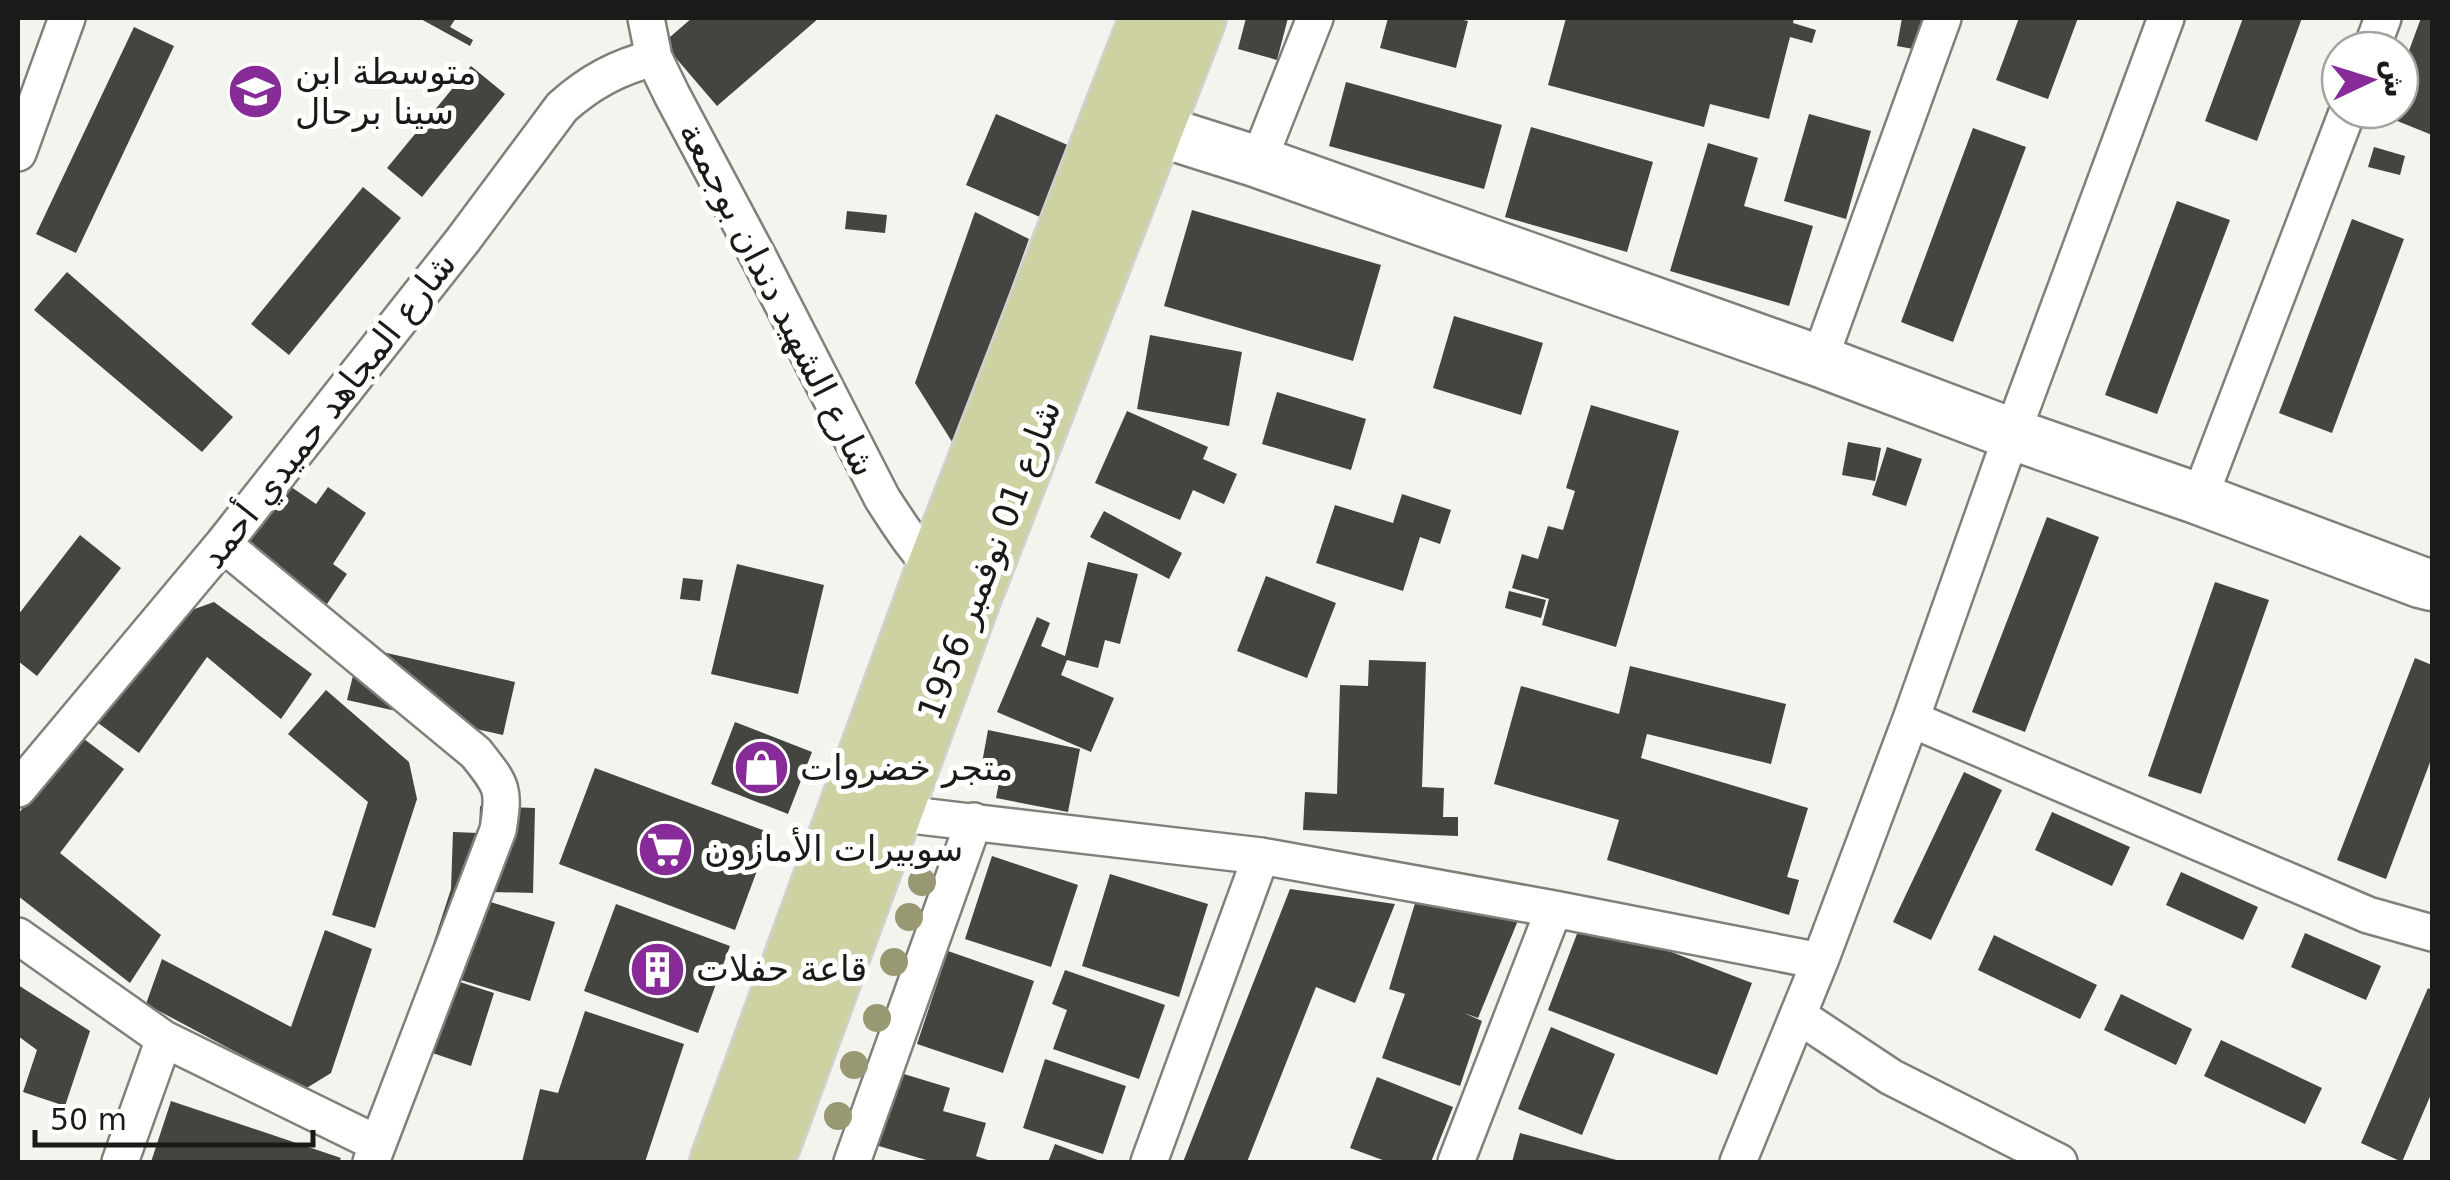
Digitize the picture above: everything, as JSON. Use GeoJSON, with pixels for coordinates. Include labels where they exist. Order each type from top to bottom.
{"type":"FeatureCollection","features":[{"type":"Feature","properties":{"kind":"main road","name":"شارع 01 نوفمبر 1956"},"geometry":{"type":"LineString","coordinates":[[1133,123],[1148,18]]}},
{"type":"Feature","properties":{"kind":"main road","name":"شارع 01 نوفمبر 1956"},"geometry":{"type":"LineString","coordinates":[[718,1162],[952,586],[1133,123],[1198,18]]}},
{"type":"Feature","properties":{"kind":"main road"},"geometry":{"type":"LineString","coordinates":[[1133,123],[1258,162],[1819,361],[2012,434],[2428,578]]}},
{"type":"Feature","properties":{"kind":"main road","name":"شارع 01 نوفمبر 1956"},"geometry":{"type":"LineString","coordinates":[[766,1162],[894,813],[952,586]]}},
{"type":"Feature","properties":{"kind":"street"},"geometry":{"type":"LineString","coordinates":[[19,144],[66,18]]}},
{"type":"Feature","properties":{"kind":"street","name":"شارع الشهيد دندان بوجمعة"},"geometry":{"type":"LineString","coordinates":[[646,18],[654,58],[882,498],[902,530],[952,586]]}},
{"type":"Feature","properties":{"kind":"street"},"geometry":{"type":"LineString","coordinates":[[1258,162],[1315,18]]}},
{"type":"Feature","properties":{"kind":"street"},"geometry":{"type":"LineString","coordinates":[[1819,361],[1943,18]]}},
{"type":"Feature","properties":{"kind":"street"},"geometry":{"type":"LineString","coordinates":[[1738,1162],[1799,1016],[1911,719],[2166,18]]}},
{"type":"Feature","properties":{"kind":"street","name":"شارع المجاهد حميدي أحمد"},"geometry":{"type":"LineString","coordinates":[[18,789],[223,544],[463,240],[562,107],[604,75],[654,58]]}},
{"type":"Feature","properties":{"kind":"street"},"geometry":{"type":"LineString","coordinates":[[2199,499],[2340,130]]}},
{"type":"Feature","properties":{"kind":"street"},"geometry":{"type":"LineString","coordinates":[[18,936],[164,1039],[375,1153],[498,830],[503,798],[496,777],[476,753],[223,544]]}},
{"type":"Feature","properties":{"kind":"street"},"geometry":{"type":"LineString","coordinates":[[1911,719],[2368,915],[2432,933]]}},
{"type":"Feature","properties":{"kind":"street"},"geometry":{"type":"LineString","coordinates":[[894,813],[1261,856],[1820,961]]}},
{"type":"Feature","properties":{"kind":"street"},"geometry":{"type":"LineString","coordinates":[[852,1162],[974,820]]}},
{"type":"Feature","properties":{"kind":"street"},"geometry":{"type":"LineString","coordinates":[[1148,1162],[1261,856]]}},
{"type":"Feature","properties":{"kind":"street"},"geometry":{"type":"LineString","coordinates":[[1456,1162],[1554,909]]}},
{"type":"Feature","properties":{"kind":"street"},"geometry":{"type":"LineString","coordinates":[[1799,1016],[1891,1077],[2059,1162]]}},
{"type":"Feature","properties":{"kind":"street"},"geometry":{"type":"LineString","coordinates":[[120,1162],[164,1039]]}},
{"type":"Feature","properties":{"kind":"building"},"geometry":{"type":"Polygon","coordinates":[[[419,18],[456,18],[450,27],[473,40],[470,46],[419,18]]]}},
{"type":"Feature","properties":{"kind":"building"},"geometry":{"type":"Polygon","coordinates":[[[692,18],[819,18],[717,106],[663,43],[692,18]]]}},
{"type":"Feature","properties":{"kind":"building"},"geometry":{"type":"Polygon","coordinates":[[[1246,18],[1288,18],[1277,60],[1238,49],[1246,18]]]}},
{"type":"Feature","properties":{"kind":"building"},"geometry":{"type":"Polygon","coordinates":[[[1388,18],[1468,21],[1456,68],[1380,48],[1388,18]]]}},
{"type":"Feature","properties":{"kind":"building"},"geometry":{"type":"Polygon","coordinates":[[[1566,18],[1794,18],[1793,23],[1816,30],[1812,43],[1790,37],[1769,119],[1710,104],[1704,127],[1548,85],[1566,18]]]}},
{"type":"Feature","properties":{"kind":"building"},"geometry":{"type":"Polygon","coordinates":[[[1902,18],[1930,18],[1924,51],[1897,46],[1902,18]]]}},
{"type":"Feature","properties":{"kind":"building"},"geometry":{"type":"Polygon","coordinates":[[[2019,18],[2078,18],[2048,99],[1996,80],[2019,18]]]}},
{"type":"Feature","properties":{"kind":"building"},"geometry":{"type":"Polygon","coordinates":[[[2243,18],[2302,18],[2257,141],[2205,121],[2243,18]]]}},
{"type":"Feature","properties":{"kind":"building"},"geometry":{"type":"Polygon","coordinates":[[[2421,18],[2432,18],[2432,135],[2420,130],[2420,30],[2417,30],[2421,18]]]}},
{"type":"Feature","properties":{"kind":"building"},"geometry":{"type":"Polygon","coordinates":[[[134,27],[174,46],[76,253],[36,234],[134,27]]]}},
{"type":"Feature","properties":{"kind":"building"},"geometry":{"type":"Polygon","coordinates":[[[471,66],[505,94],[422,197],[387,168],[471,66]]]}},
{"type":"Feature","properties":{"kind":"building"},"geometry":{"type":"Polygon","coordinates":[[[1346,82],[1502,125],[1484,189],[1329,146],[1346,82]]]}},
{"type":"Feature","properties":{"kind":"building"},"geometry":{"type":"Polygon","coordinates":[[[996,114],[1070,146],[1040,217],[966,185],[996,114]]]}},
{"type":"Feature","properties":{"kind":"building"},"geometry":{"type":"Polygon","coordinates":[[[1809,114],[1871,131],[1846,219],[1784,201],[1809,114]]]}},
{"type":"Feature","properties":{"kind":"building"},"geometry":{"type":"Polygon","coordinates":[[[1531,127],[1653,162],[1627,252],[1505,217],[1531,127]]]}},
{"type":"Feature","properties":{"kind":"building"},"geometry":{"type":"Polygon","coordinates":[[[1973,128],[2026,147],[1953,342],[1901,322],[1973,128]]]}},
{"type":"Feature","properties":{"kind":"building"},"geometry":{"type":"Polygon","coordinates":[[[1708,143],[1758,158],[1744,206],[1813,226],[1789,306],[1670,271],[1708,143]]]}},
{"type":"Feature","properties":{"kind":"building"},"geometry":{"type":"Polygon","coordinates":[[[2374,147],[2405,156],[2400,175],[2368,167],[2374,147]]]}},
{"type":"Feature","properties":{"kind":"building"},"geometry":{"type":"Polygon","coordinates":[[[363,187],[401,218],[289,355],[251,324],[363,187]]]}},
{"type":"Feature","properties":{"kind":"building"},"geometry":{"type":"Polygon","coordinates":[[[2177,201],[2230,220],[2157,414],[2105,395],[2177,201]]]}},
{"type":"Feature","properties":{"kind":"building"},"geometry":{"type":"Polygon","coordinates":[[[1192,210],[1381,265],[1353,361],[1164,306],[1192,210]]]}},
{"type":"Feature","properties":{"kind":"building"},"geometry":{"type":"Polygon","coordinates":[[[847,211],[887,215],[885,233],[845,229],[847,211]]]}},
{"type":"Feature","properties":{"kind":"building"},"geometry":{"type":"Polygon","coordinates":[[[975,212],[1029,239],[954,445],[915,383],[975,212]]]}},
{"type":"Feature","properties":{"kind":"building"},"geometry":{"type":"Polygon","coordinates":[[[2352,219],[2404,239],[2332,433],[2279,413],[2352,219]]]}},
{"type":"Feature","properties":{"kind":"building"},"geometry":{"type":"Polygon","coordinates":[[[67,272],[233,417],[202,452],[34,310],[67,272]]]}},
{"type":"Feature","properties":{"kind":"building"},"geometry":{"type":"Polygon","coordinates":[[[1454,316],[1543,343],[1521,415],[1433,388],[1454,316]]]}},
{"type":"Feature","properties":{"kind":"building"},"geometry":{"type":"Polygon","coordinates":[[[1150,335],[1242,352],[1229,426],[1137,409],[1150,335]]]}},
{"type":"Feature","properties":{"kind":"building"},"geometry":{"type":"Polygon","coordinates":[[[1277,392],[1366,419],[1351,470],[1262,444],[1277,392]]]}},
{"type":"Feature","properties":{"kind":"building"},"geometry":{"type":"Polygon","coordinates":[[[1591,405],[1679,431],[1616,647],[1542,625],[1549,599],[1512,588],[1522,554],[1538,559],[1548,526],[1563,530],[1575,491],[1566,488],[1591,405]]]}},
{"type":"Feature","properties":{"kind":"building"},"geometry":{"type":"Polygon","coordinates":[[[1127,411],[1208,447],[1203,459],[1237,474],[1224,504],[1193,490],[1180,520],[1095,483],[1127,411]]]}},
{"type":"Feature","properties":{"kind":"building"},"geometry":{"type":"Polygon","coordinates":[[[1848,442],[1881,448],[1875,481],[1842,475],[1848,442]]]}},
{"type":"Feature","properties":{"kind":"building"},"geometry":{"type":"Polygon","coordinates":[[[1887,447],[1922,459],[1906,506],[1872,495],[1887,447]]]}},
{"type":"Feature","properties":{"kind":"building"},"geometry":{"type":"Polygon","coordinates":[[[281,480],[316,504],[328,487],[366,513],[333,564],[347,574],[325,607],[236,549],[281,480]]]}},
{"type":"Feature","properties":{"kind":"building"},"geometry":{"type":"Polygon","coordinates":[[[1402,494],[1451,510],[1440,544],[1420,537],[1403,591],[1316,563],[1335,505],[1393,523],[1402,494]]]}},
{"type":"Feature","properties":{"kind":"building"},"geometry":{"type":"Polygon","coordinates":[[[1104,511],[1182,553],[1169,579],[1090,537],[1104,511]]]}},
{"type":"Feature","properties":{"kind":"building"},"geometry":{"type":"Polygon","coordinates":[[[2047,517],[2099,537],[2025,732],[1972,712],[2047,517]]]}},
{"type":"Feature","properties":{"kind":"building"},"geometry":{"type":"Polygon","coordinates":[[[80,535],[121,568],[37,676],[18,661],[18,615],[80,535]]]}},
{"type":"Feature","properties":{"kind":"building"},"geometry":{"type":"Polygon","coordinates":[[[1088,562],[1138,574],[1120,644],[1105,640],[1098,668],[1067,660],[1061,675],[1114,698],[1091,752],[997,712],[1037,617],[1050,623],[1041,646],[1065,656],[1088,562]]]}},
{"type":"Feature","properties":{"kind":"building"},"geometry":{"type":"Polygon","coordinates":[[[737,564],[824,585],[798,694],[711,674],[737,564]]]}},
{"type":"Feature","properties":{"kind":"building"},"geometry":{"type":"Polygon","coordinates":[[[1266,576],[1336,603],[1307,678],[1237,651],[1266,576]]]}},
{"type":"Feature","properties":{"kind":"building"},"geometry":{"type":"Polygon","coordinates":[[[683,578],[703,580],[700,601],[680,599],[683,578]]]}},
{"type":"Feature","properties":{"kind":"building"},"geometry":{"type":"Polygon","coordinates":[[[2215,582],[2269,600],[2201,794],[2148,776],[2215,582]]]}},
{"type":"Feature","properties":{"kind":"building"},"geometry":{"type":"Polygon","coordinates":[[[1509,591],[1546,600],[1541,618],[1505,608],[1509,591]]]}},
{"type":"Feature","properties":{"kind":"building"},"geometry":{"type":"Polygon","coordinates":[[[214,602],[312,674],[281,719],[207,657],[139,753],[94,720],[175,616],[214,602]]]}},
{"type":"Feature","properties":{"kind":"building"},"geometry":{"type":"Polygon","coordinates":[[[360,647],[515,682],[503,735],[347,700],[360,647]]]}},
{"type":"Feature","properties":{"kind":"building"},"geometry":{"type":"Polygon","coordinates":[[[2415,658],[2432,665],[2432,757],[2386,879],[2337,860],[2415,658]]]}},
{"type":"Feature","properties":{"kind":"building"},"geometry":{"type":"Polygon","coordinates":[[[1369,660],[1426,662],[1422,787],[1444,788],[1443,817],[1458,817],[1458,836],[1303,830],[1305,792],[1337,794],[1340,685],[1368,686],[1369,660]]]}},
{"type":"Feature","properties":{"kind":"building"},"geometry":{"type":"Polygon","coordinates":[[[1630,666],[1786,704],[1771,764],[1647,734],[1641,758],[1808,808],[1787,877],[1799,880],[1789,915],[1607,860],[1619,820],[1494,784],[1521,686],[1619,714],[1630,666]]]}},
{"type":"Feature","properties":{"kind":"building"},"geometry":{"type":"Polygon","coordinates":[[[326,690],[409,762],[417,799],[375,928],[332,915],[368,802],[288,734],[326,690]]]}},
{"type":"Feature","properties":{"kind":"building","name":"متجر خضروات"},"geometry":{"type":"Polygon","coordinates":[[[735,722],[812,752],[788,814],[711,784],[735,722]]]}},
{"type":"Feature","properties":{"kind":"building"},"geometry":{"type":"Polygon","coordinates":[[[988,730],[1080,749],[1068,812],[996,798],[1002,767],[982,763],[988,730]]]}},
{"type":"Feature","properties":{"kind":"building"},"geometry":{"type":"Polygon","coordinates":[[[80,736],[124,769],[60,853],[161,935],[130,983],[18,896],[18,814],[80,736]]]}},
{"type":"Feature","properties":{"kind":"building","name":"سوبيرات الأمازون"},"geometry":{"type":"Polygon","coordinates":[[[595,768],[771,833],[735,930],[559,864],[595,768]]]}},
{"type":"Feature","properties":{"kind":"building"},"geometry":{"type":"Polygon","coordinates":[[[1964,772],[2002,790],[1931,940],[1893,922],[1964,772]]]}},
{"type":"Feature","properties":{"kind":"building"},"geometry":{"type":"Polygon","coordinates":[[[480,806],[535,808],[533,893],[455,891],[555,922],[530,1001],[425,969],[451,889],[453,832],[479,833],[480,806]]]}},
{"type":"Feature","properties":{"kind":"building"},"geometry":{"type":"Polygon","coordinates":[[[2052,812],[2130,847],[2112,886],[2035,850],[2052,812]]]}},
{"type":"Feature","properties":{"kind":"building"},"geometry":{"type":"Polygon","coordinates":[[[992,856],[1078,885],[1051,967],[965,939],[992,856]]]}},
{"type":"Feature","properties":{"kind":"building"},"geometry":{"type":"Polygon","coordinates":[[[2181,872],[2258,907],[2243,940],[2166,905],[2181,872]]]}},
{"type":"Feature","properties":{"kind":"building"},"geometry":{"type":"Polygon","coordinates":[[[1110,874],[1208,904],[1179,997],[1082,966],[1110,874]]]}},
{"type":"Feature","properties":{"kind":"building"},"geometry":{"type":"Polygon","coordinates":[[[1290,889],[1395,904],[1355,1003],[1316,987],[1247,1162],[1183,1162],[1290,889]]]}},
{"type":"Feature","properties":{"kind":"building"},"geometry":{"type":"Polygon","coordinates":[[[1416,900],[1519,918],[1478,1018],[1464,1013],[1482,1021],[1460,1086],[1382,1058],[1405,994],[1389,989],[1416,900]]]}},
{"type":"Feature","properties":{"kind":"building","name":"قاعة حفلات"},"geometry":{"type":"Polygon","coordinates":[[[616,904],[730,946],[698,1033],[584,991],[616,904]]]}},
{"type":"Feature","properties":{"kind":"building"},"geometry":{"type":"Polygon","coordinates":[[[1583,918],[1752,983],[1717,1075],[1548,1010],[1583,918]]]}},
{"type":"Feature","properties":{"kind":"building"},"geometry":{"type":"Polygon","coordinates":[[[325,930],[372,949],[331,1073],[305,1089],[146,1004],[162,959],[291,1027],[325,930]]]}},
{"type":"Feature","properties":{"kind":"building"},"geometry":{"type":"Polygon","coordinates":[[[2305,933],[2381,966],[2366,1000],[2291,967],[2305,933]]]}},
{"type":"Feature","properties":{"kind":"building"},"geometry":{"type":"Polygon","coordinates":[[[1994,935],[2097,985],[2080,1019],[1978,970],[1994,935]]]}},
{"type":"Feature","properties":{"kind":"building"},"geometry":{"type":"Polygon","coordinates":[[[948,951],[1034,981],[1003,1073],[917,1044],[948,951]]]}},
{"type":"Feature","properties":{"kind":"building"},"geometry":{"type":"Polygon","coordinates":[[[1065,970],[1165,1005],[1139,1079],[1053,1049],[1067,1010],[1052,1004],[1065,970]]]}},
{"type":"Feature","properties":{"kind":"building"},"geometry":{"type":"Polygon","coordinates":[[[432,973],[494,993],[471,1066],[409,1045],[432,973]]]}},
{"type":"Feature","properties":{"kind":"building"},"geometry":{"type":"Polygon","coordinates":[[[18,985],[90,1031],[65,1106],[23,1092],[37,1050],[18,1036],[18,985]]]}},
{"type":"Feature","properties":{"kind":"building"},"geometry":{"type":"Polygon","coordinates":[[[2428,988],[2432,990],[2432,1092],[2402,1162],[2361,1143],[2428,988]]]}},
{"type":"Feature","properties":{"kind":"building"},"geometry":{"type":"Polygon","coordinates":[[[2121,994],[2192,1029],[2176,1065],[2104,1030],[2121,994]]]}},
{"type":"Feature","properties":{"kind":"building"},"geometry":{"type":"Polygon","coordinates":[[[585,1011],[684,1044],[645,1162],[522,1162],[540,1089],[558,1093],[585,1011]]]}},
{"type":"Feature","properties":{"kind":"building"},"geometry":{"type":"Polygon","coordinates":[[[1551,1027],[1615,1054],[1582,1135],[1518,1109],[1551,1027]]]}},
{"type":"Feature","properties":{"kind":"building"},"geometry":{"type":"Polygon","coordinates":[[[2221,1040],[2322,1088],[2305,1124],[2204,1076],[2221,1040]]]}},
{"type":"Feature","properties":{"kind":"building"},"geometry":{"type":"Polygon","coordinates":[[[1045,1059],[1126,1086],[1103,1154],[1023,1128],[1045,1059]]]}},
{"type":"Feature","properties":{"kind":"building"},"geometry":{"type":"Polygon","coordinates":[[[894,1071],[950,1088],[943,1111],[986,1123],[976,1156],[994,1162],[933,1162],[872,1144],[894,1071]]]}},
{"type":"Feature","properties":{"kind":"building"},"geometry":{"type":"Polygon","coordinates":[[[1377,1077],[1453,1107],[1431,1162],[1388,1162],[1350,1148],[1377,1077]]]}},
{"type":"Feature","properties":{"kind":"building"},"geometry":{"type":"Polygon","coordinates":[[[171,1101],[341,1158],[339,1162],[151,1162],[171,1101]]]}},
{"type":"Feature","properties":{"kind":"building"},"geometry":{"type":"Polygon","coordinates":[[[1520,1133],[1620,1161],[1620,1162],[1512,1162],[1520,1133]]]}},
{"type":"Feature","properties":{"kind":"building"},"geometry":{"type":"Polygon","coordinates":[[[1055,1144],[1103,1162],[1048,1162],[1055,1144]]]}},
{"type":"Feature","properties":{"kind":"place","name":"متوسطة ابن سينا برحال"},"geometry":{"type":"Point","coordinates":[256,92]}},
{"type":"Feature","properties":{"kind":"place","name":"متجر خضروات"},"geometry":{"type":"Point","coordinates":[761,768]}},
{"type":"Feature","properties":{"kind":"place","name":"سوبيرات الأمازون"},"geometry":{"type":"Point","coordinates":[665,849]}},
{"type":"Feature","properties":{"kind":"place","name":"قاعة حفلات"},"geometry":{"type":"Point","coordinates":[657,969]}}]}
